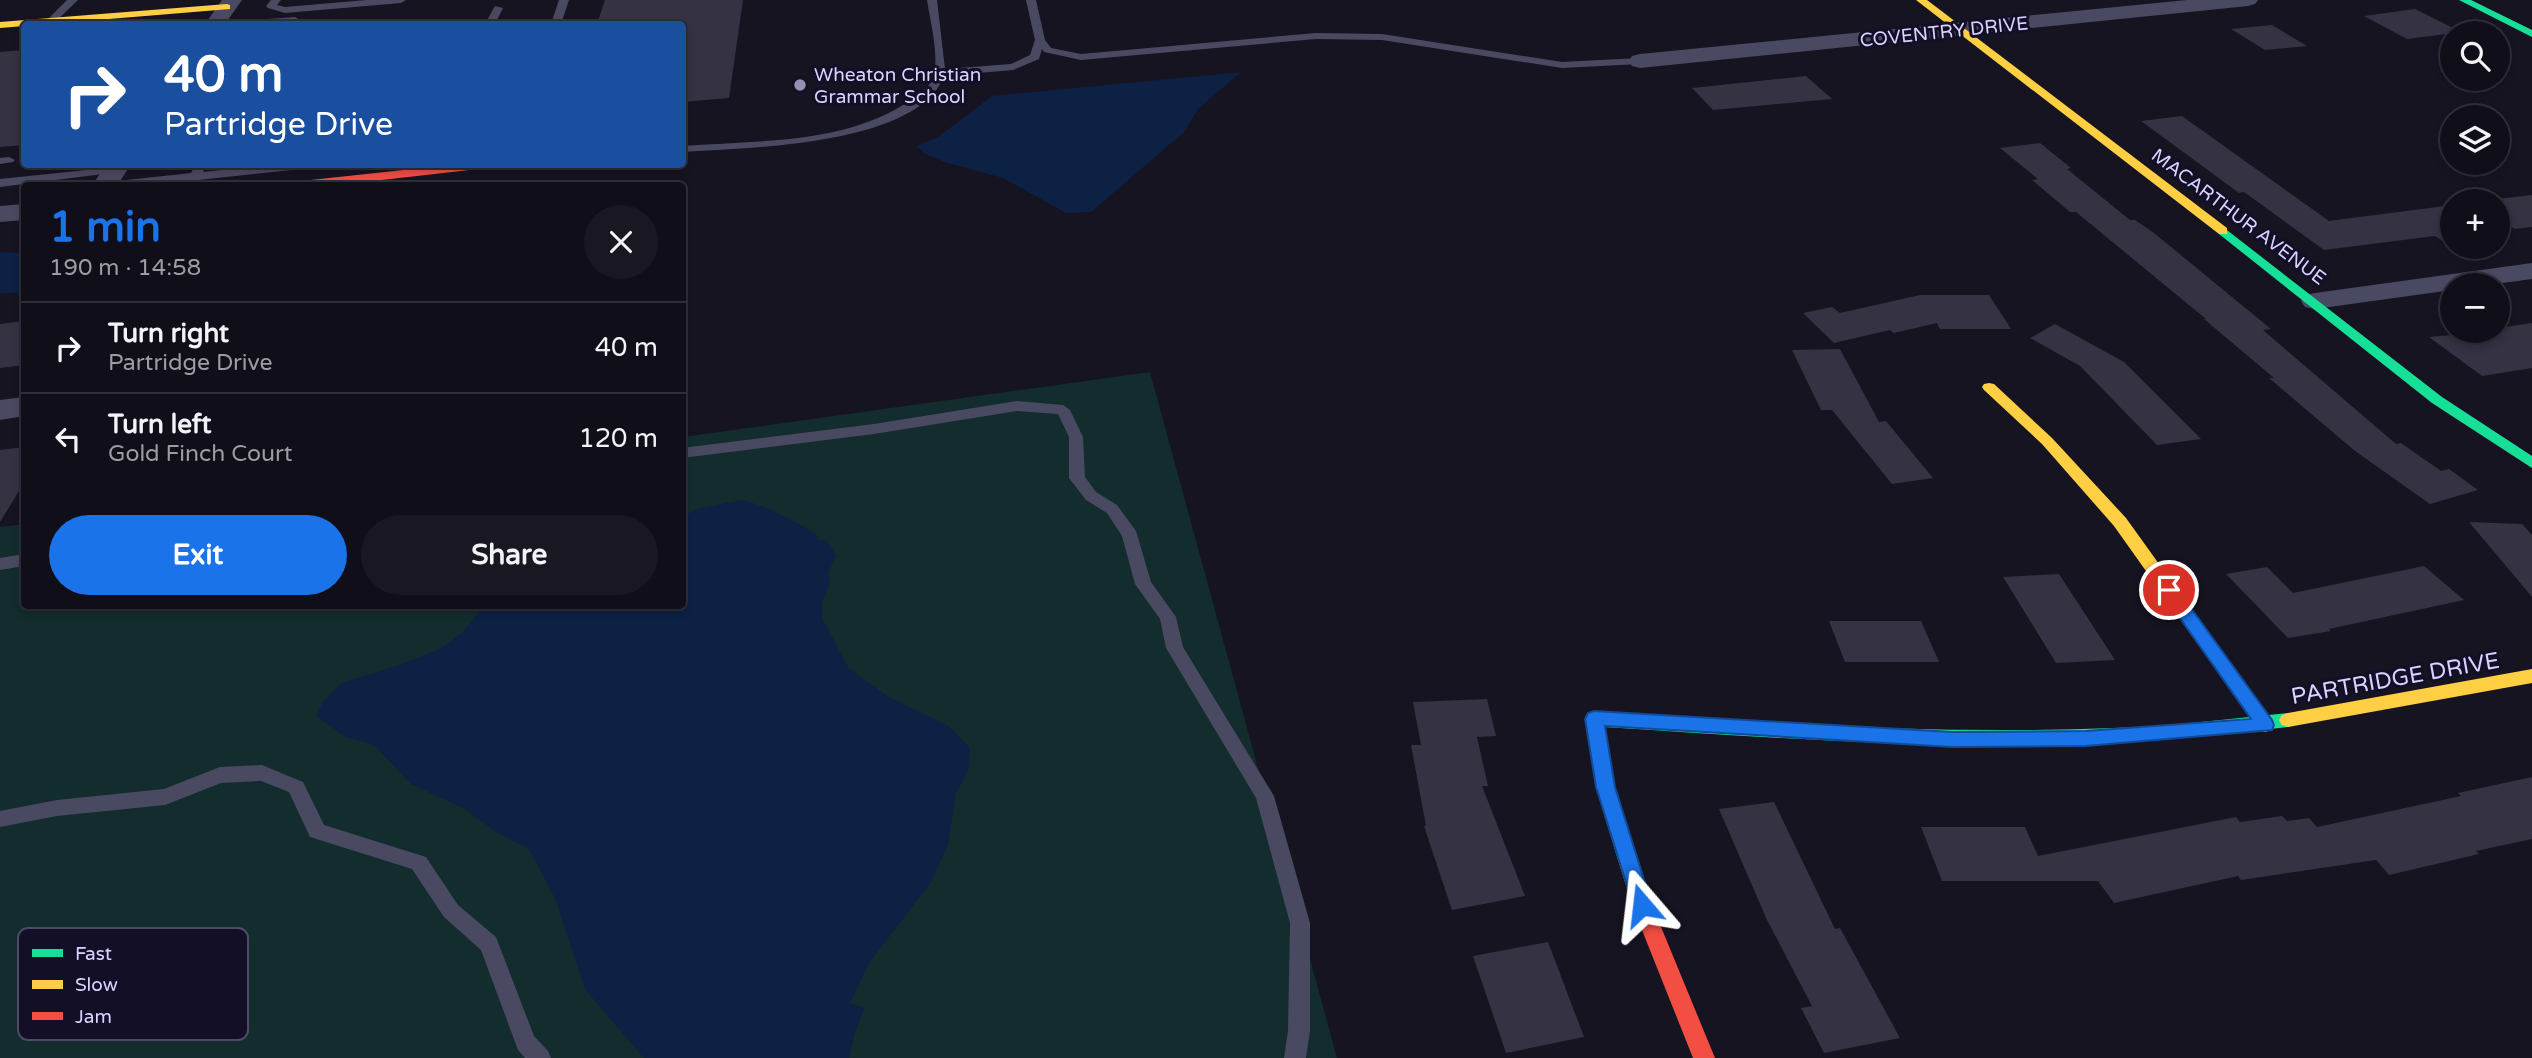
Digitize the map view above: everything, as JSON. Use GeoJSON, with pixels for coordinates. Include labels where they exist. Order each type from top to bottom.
{"type":"FeatureCollection","features":[{"type":"Feature","properties":{"kind":"street","name":"MACARTHUR AVENUE"},"geometry":{"type":"LineString","coordinates":[[1921,0],[2315,301],[2437,400],[2532,463]]}},
{"type":"Feature","properties":{"kind":"street","name":"COVENTRY DRIVE"},"geometry":{"type":"LineString","coordinates":[[1640,61],[2248,0]]}},
{"type":"Feature","properties":{"kind":"street"},"geometry":{"type":"LineString","coordinates":[[2464,0],[2532,34]]}},
{"type":"Feature","properties":{"kind":"street"},"geometry":{"type":"LineString","coordinates":[[51,21],[230,3]]}},
{"type":"Feature","properties":{"kind":"street"},"geometry":{"type":"LineString","coordinates":[[217,21],[230,3]]}},
{"type":"Feature","properties":{"kind":"street"},"geometry":{"type":"LineString","coordinates":[[0,25],[21,23]]}},
{"type":"Feature","properties":{"kind":"street"},"geometry":{"type":"LineString","coordinates":[[337,182],[461,168]]}},
{"type":"Feature","properties":{"kind":"street"},"geometry":{"type":"LineString","coordinates":[[0,214],[21,212]]}},
{"type":"Feature","properties":{"kind":"street"},"geometry":{"type":"LineString","coordinates":[[2315,301],[2532,271]]}},
{"type":"Feature","properties":{"kind":"street"},"geometry":{"type":"LineString","coordinates":[[1989,387],[2047,441],[2120,523],[2265,725]]}},
{"type":"Feature","properties":{"kind":"street"},"geometry":{"type":"LineString","coordinates":[[0,410],[21,407]]}},
{"type":"Feature","properties":{"kind":"street","name":"PARTRIDGE DRIVE"},"geometry":{"type":"LineString","coordinates":[[1704,1058],[1642,905],[1605,787],[1594,719],[1952,740],[2086,738],[2265,725],[2532,676]]}},
{"type":"Feature","properties":{"kind":"lane"},"geometry":{"type":"LineString","coordinates":[[51,21],[73,0]]}},
{"type":"Feature","properties":{"kind":"lane"},"geometry":{"type":"LineString","coordinates":[[276,0],[271,6],[285,10],[401,0]]}},
{"type":"Feature","properties":{"kind":"lane"},"geometry":{"type":"LineString","coordinates":[[557,21],[564,0]]}},
{"type":"Feature","properties":{"kind":"lane"},"geometry":{"type":"LineString","coordinates":[[686,149],[826,137],[876,125],[912,106],[934,86],[939,73],[932,0]]}},
{"type":"Feature","properties":{"kind":"lane"},"geometry":{"type":"LineString","coordinates":[[1031,0],[1040,40],[1048,50],[1081,57],[1316,36],[1382,37],[1562,65],[1640,61]]}},
{"type":"Feature","properties":{"kind":"lane"},"geometry":{"type":"LineString","coordinates":[[492,21],[498,8]]}},
{"type":"Feature","properties":{"kind":"lane"},"geometry":{"type":"LineString","coordinates":[[939,73],[1013,67],[1035,57],[1040,40]]}},
{"type":"Feature","properties":{"kind":"lane"},"geometry":{"type":"LineString","coordinates":[[195,176],[200,168]]}},
{"type":"Feature","properties":{"kind":"lane"},"geometry":{"type":"LineString","coordinates":[[0,183],[111,176],[195,176],[278,168]]}},
{"type":"Feature","properties":{"kind":"lane"},"geometry":{"type":"LineString","coordinates":[[686,452],[874,429],[1017,406],[1063,410],[1076,437],[1077,478],[1091,496],[1112,509],[1130,535],[1143,584],[1168,617],[1175,648],[1265,796],[1300,923],[1299,1031],[1295,1058]]}},
{"type":"Feature","properties":{"kind":"lane"},"geometry":{"type":"LineString","coordinates":[[0,564],[21,560]]}},
{"type":"Feature","properties":{"kind":"lane"},"geometry":{"type":"LineString","coordinates":[[0,818],[57,807],[165,797],[219,775],[262,774],[296,787],[317,831],[419,863],[451,911],[489,944],[526,1043],[540,1058]]}},
{"type":"Feature","properties":{"kind":"green space"},"geometry":{"type":"Polygon","coordinates":[[[1150,372],[1337,1058],[0,1058],[0,527],[21,524],[21,609],[686,609],[686,437],[1150,372]]]}},
{"type":"Feature","properties":{"kind":"water"},"geometry":{"type":"Polygon","coordinates":[[[1241,72],[1198,109],[1184,132],[1091,212],[1066,213],[1003,178],[944,162],[924,153],[916,146],[938,137],[992,96],[1241,72]]]}},
{"type":"Feature","properties":{"kind":"water"},"geometry":{"type":"Polygon","coordinates":[[[0,252],[21,253],[21,292],[0,294],[0,252]]]}},
{"type":"Feature","properties":{"kind":"water"},"geometry":{"type":"Polygon","coordinates":[[[742,500],[789,519],[816,534],[817,540],[826,540],[836,555],[828,573],[830,583],[823,599],[822,618],[849,669],[892,699],[949,726],[970,748],[968,771],[956,793],[948,845],[931,882],[869,963],[850,1003],[864,1008],[849,1058],[644,1058],[585,989],[555,898],[529,849],[499,834],[465,809],[411,784],[374,745],[346,737],[316,716],[325,699],[342,683],[442,648],[463,632],[482,609],[686,609],[686,515],[701,508],[742,500]]]}},
{"type":"Feature","properties":{"kind":"building"},"geometry":{"type":"Polygon","coordinates":[[[605,0],[743,0],[729,98],[686,102],[686,21],[598,21],[605,0]]]}},
{"type":"Feature","properties":{"kind":"building"},"geometry":{"type":"Polygon","coordinates":[[[2415,9],[2440,22],[2440,35],[2407,39],[2364,16],[2415,9]]]}},
{"type":"Feature","properties":{"kind":"building"},"geometry":{"type":"Polygon","coordinates":[[[2272,25],[2307,46],[2265,50],[2231,29],[2272,25]]]}},
{"type":"Feature","properties":{"kind":"building"},"geometry":{"type":"Polygon","coordinates":[[[21,50],[21,145],[0,147],[0,52],[21,50]]]}},
{"type":"Feature","properties":{"kind":"building"},"geometry":{"type":"Polygon","coordinates":[[[1806,76],[1832,99],[1713,110],[1692,88],[1806,76]]]}},
{"type":"Feature","properties":{"kind":"building"},"geometry":{"type":"Polygon","coordinates":[[[2182,116],[2329,221],[2440,207],[2440,239],[2435,236],[2324,250],[2244,192],[2239,193],[2141,121],[2182,116]]]}},
{"type":"Feature","properties":{"kind":"building"},"geometry":{"type":"Polygon","coordinates":[[[2040,143],[2071,168],[2067,169],[2130,220],[2135,220],[2154,233],[2271,329],[2263,330],[2396,444],[2401,443],[2441,471],[2449,469],[2478,490],[2430,504],[2355,451],[2269,378],[2274,378],[2206,319],[2076,212],[2070,212],[2032,180],[2038,179],[2000,148],[2040,143]]]}},
{"type":"Feature","properties":{"kind":"building"},"geometry":{"type":"Polygon","coordinates":[[[2532,195],[2532,227],[2515,229],[2510,226],[2510,198],[2532,195]]]}},
{"type":"Feature","properties":{"kind":"building"},"geometry":{"type":"Polygon","coordinates":[[[1920,295],[1989,295],[2011,329],[1940,329],[1937,323],[1834,343],[1803,313],[1832,307],[1840,313],[1920,295]]]}},
{"type":"Feature","properties":{"kind":"building"},"geometry":{"type":"Polygon","coordinates":[[[21,321],[21,365],[0,368],[0,324],[21,321]]]}},
{"type":"Feature","properties":{"kind":"building"},"geometry":{"type":"Polygon","coordinates":[[[2532,323],[2532,368],[2482,376],[2429,337],[2440,336],[2440,343],[2510,343],[2510,326],[2532,323]]]}},
{"type":"Feature","properties":{"kind":"building"},"geometry":{"type":"Polygon","coordinates":[[[2055,324],[2124,362],[2201,439],[2157,445],[2080,366],[2030,338],[2055,324]]]}},
{"type":"Feature","properties":{"kind":"building"},"geometry":{"type":"Polygon","coordinates":[[[1840,349],[1879,422],[1886,421],[1933,478],[1892,484],[1832,410],[1821,410],[1792,350],[1840,349]]]}},
{"type":"Feature","properties":{"kind":"building"},"geometry":{"type":"Polygon","coordinates":[[[21,447],[21,488],[0,522],[0,450],[21,447]]]}},
{"type":"Feature","properties":{"kind":"building"},"geometry":{"type":"Polygon","coordinates":[[[2469,522],[2522,524],[2532,535],[2532,597],[2469,522]]]}},
{"type":"Feature","properties":{"kind":"building"},"geometry":{"type":"Polygon","coordinates":[[[2424,566],[2464,600],[2329,629],[2331,631],[2288,638],[2226,574],[2267,567],[2293,593],[2424,566]]]}},
{"type":"Feature","properties":{"kind":"building"},"geometry":{"type":"Polygon","coordinates":[[[2059,574],[2115,660],[2056,663],[2003,577],[2059,574]]]}},
{"type":"Feature","properties":{"kind":"building"},"geometry":{"type":"Polygon","coordinates":[[[1829,621],[1921,621],[1939,662],[1845,662],[1829,621]]]}},
{"type":"Feature","properties":{"kind":"building"},"geometry":{"type":"Polygon","coordinates":[[[1487,699],[1496,736],[1477,737],[1488,786],[1482,786],[1525,896],[1452,910],[1424,826],[1411,745],[1421,745],[1413,702],[1487,699]]]}},
{"type":"Feature","properties":{"kind":"building"},"geometry":{"type":"Polygon","coordinates":[[[2532,777],[2532,839],[2389,875],[2376,860],[2241,880],[2238,876],[2114,903],[2098,881],[1942,881],[1921,827],[2025,827],[2038,856],[2236,817],[2240,822],[2282,816],[2287,821],[2309,818],[2317,827],[2461,796],[2458,793],[2532,777]]]}},
{"type":"Feature","properties":{"kind":"building"},"geometry":{"type":"Polygon","coordinates":[[[1774,802],[1835,929],[1840,928],[1900,1038],[1824,1053],[1801,1008],[1812,1006],[1767,920],[1719,809],[1774,802]]]}},
{"type":"Feature","properties":{"kind":"building"},"geometry":{"type":"Polygon","coordinates":[[[1548,942],[1584,1037],[1506,1053],[1473,956],[1548,942]]]}},
{"type":"Feature","properties":{"kind":"traffic: fast"},"geometry":{"type":"LineString","coordinates":[[2464,0],[2532,34]]}},
{"type":"Feature","properties":{"kind":"traffic: fast"},"geometry":{"type":"LineString","coordinates":[[2223,231],[2437,400],[2532,463]]}},
{"type":"Feature","properties":{"kind":"traffic: fast"},"geometry":{"type":"LineString","coordinates":[[1628,860],[1605,787],[1594,719],[1855,734],[2028,738],[2201,730],[2288,720]]}},
{"type":"Feature","properties":{"kind":"traffic: slow"},"geometry":{"type":"LineString","coordinates":[[1921,0],[2223,231]]}},
{"type":"Feature","properties":{"kind":"traffic: slow"},"geometry":{"type":"LineString","coordinates":[[50,21],[227,7]]}},
{"type":"Feature","properties":{"kind":"traffic: slow"},"geometry":{"type":"LineString","coordinates":[[0,25],[21,23]]}},
{"type":"Feature","properties":{"kind":"traffic: slow"},"geometry":{"type":"LineString","coordinates":[[1989,387],[2047,441],[2120,522],[2265,725]]}},
{"type":"Feature","properties":{"kind":"traffic: slow"},"geometry":{"type":"LineString","coordinates":[[2288,720],[2532,676]]}},
{"type":"Feature","properties":{"kind":"traffic: jam"},"geometry":{"type":"LineString","coordinates":[[329,182],[459,168]]}},
{"type":"Feature","properties":{"kind":"traffic: jam"},"geometry":{"type":"LineString","coordinates":[[1628,860],[1642,905],[1704,1058]]}},
{"type":"Feature","properties":{"kind":"place","name":"Wheaton Christian Grammar School"},"geometry":{"type":"Point","coordinates":[800,85]}},
{"type":"Feature","properties":{"kind":"route"},"geometry":{"type":"LineString","coordinates":[[1642,905],[1605,787],[1594,719],[1952,740],[2086,738],[2265,725],[2169,590]]}}]}
